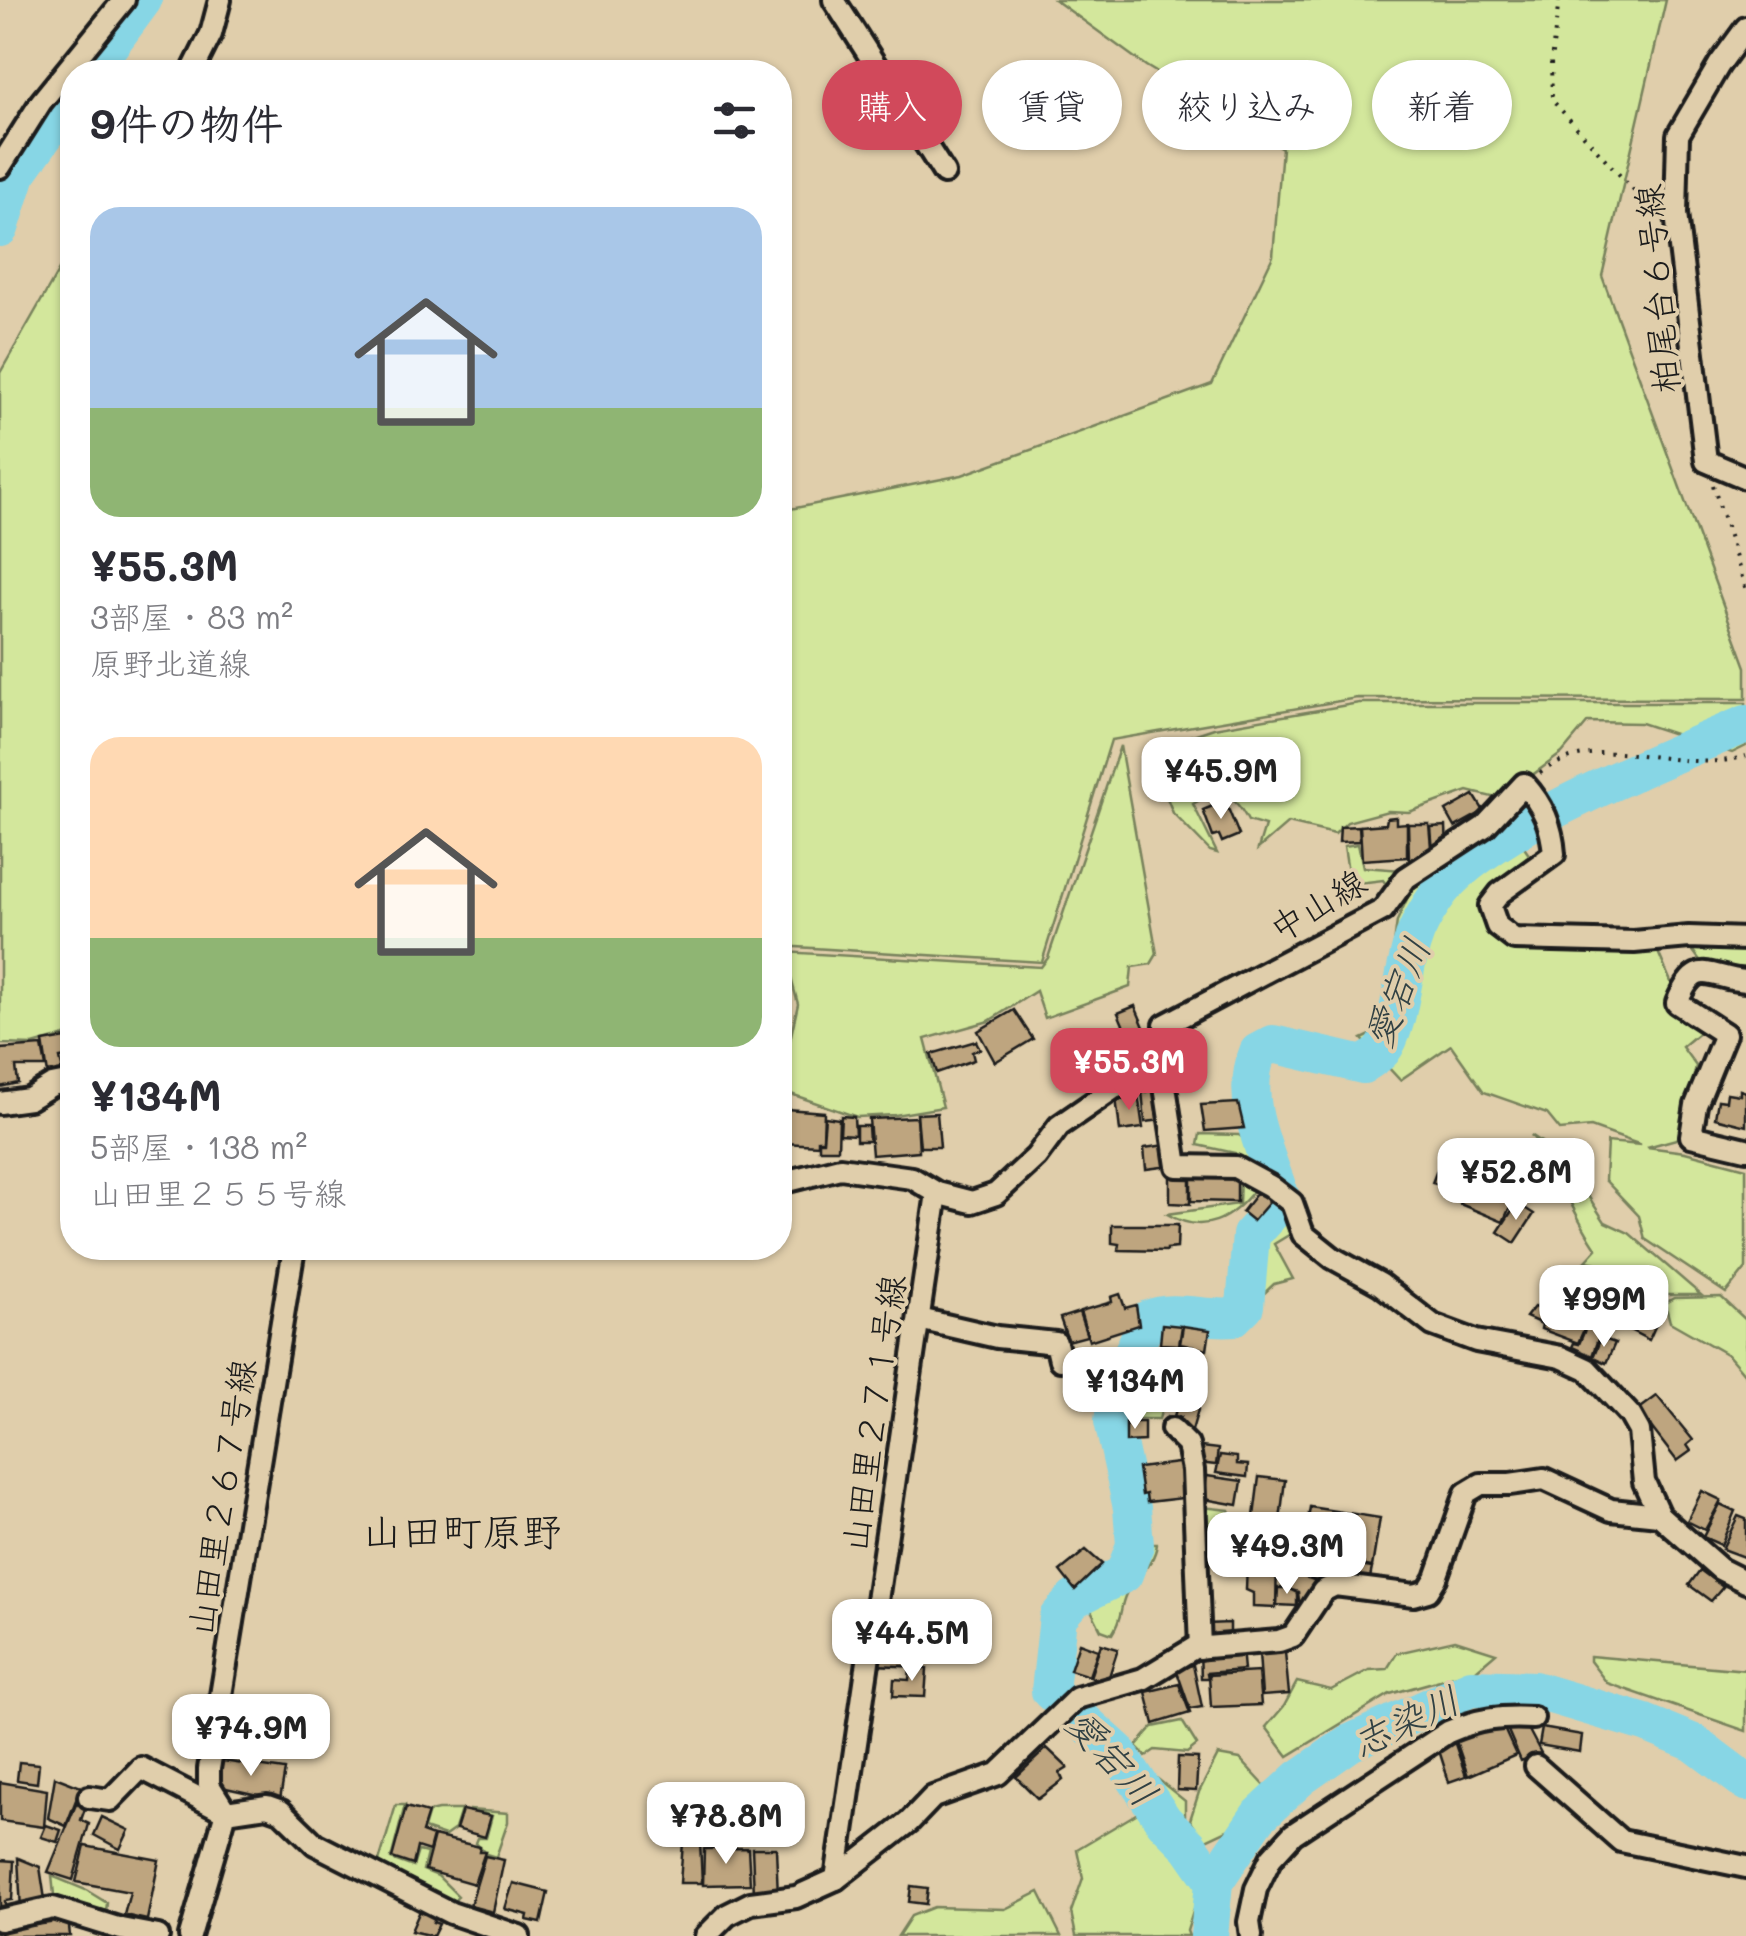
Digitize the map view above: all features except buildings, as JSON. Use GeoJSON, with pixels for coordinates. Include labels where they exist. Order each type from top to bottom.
{"type":"FeatureCollection","features":[{"type":"Feature","properties":{"kind":"street"},"geometry":{"type":"LineString","coordinates":[[76,60],[124,0]]}},
{"type":"Feature","properties":{"kind":"street"},"geometry":{"type":"LineString","coordinates":[[198,60],[211,34],[220,0]]}},
{"type":"Feature","properties":{"kind":"street"},"geometry":{"type":"LineString","coordinates":[[834,0],[944,174]]}},
{"type":"Feature","properties":{"kind":"street","name":"柏尾台６号線"},"geometry":{"type":"LineString","coordinates":[[1706,461],[1676,214],[1678,135],[1746,28]]}},
{"type":"Feature","properties":{"kind":"street"},"geometry":{"type":"LineString","coordinates":[[0,168],[60,80]]}},
{"type":"Feature","properties":{"kind":"street"},"geometry":{"type":"LineString","coordinates":[[1706,461],[1746,478]]}},
{"type":"Feature","properties":{"kind":"street"},"geometry":{"type":"LineString","coordinates":[[1531,792],[1552,830],[1554,854],[1500,893],[1490,906],[1497,926],[1514,940],[1746,939]]}},
{"type":"Feature","properties":{"kind":"street","name":"中山線"},"geometry":{"type":"LineString","coordinates":[[1162,1074],[1169,1055],[1164,1025],[1384,910],[1406,878],[1484,828],[1531,792]]}},
{"type":"Feature","properties":{"kind":"street"},"geometry":{"type":"LineString","coordinates":[[1746,981],[1719,973],[1698,973],[1686,983],[1678,1003],[1725,1034],[1696,1105],[1691,1136],[1746,1148]]}},
{"type":"Feature","properties":{"kind":"street"},"geometry":{"type":"LineString","coordinates":[[792,1180],[840,1168],[912,1178],[937,1193],[972,1202],[996,1194],[1036,1158],[1059,1126],[1114,1088],[1162,1074],[1177,1166],[1235,1167],[1270,1186],[1292,1202],[1303,1234],[1333,1258],[1380,1284],[1433,1325],[1476,1341],[1561,1357],[1587,1368],[1630,1415],[1639,1432],[1644,1482],[1659,1515],[1720,1570],[1746,1582]]}},
{"type":"Feature","properties":{"kind":"street"},"geometry":{"type":"LineString","coordinates":[[0,1102],[29,1099],[60,1083]]}},
{"type":"Feature","properties":{"kind":"street","name":"山田里２７１号線"},"geometry":{"type":"LineString","coordinates":[[836,1879],[937,1193]]}},
{"type":"Feature","properties":{"kind":"street","name":"山田里２６７号線"},"geometry":{"type":"LineString","coordinates":[[226,1812],[210,1785],[209,1769],[292,1260]]}},
{"type":"Feature","properties":{"kind":"street"},"geometry":{"type":"LineString","coordinates":[[918,1319],[997,1337],[1056,1342],[1060,1360]]}},
{"type":"Feature","properties":{"kind":"street"},"geometry":{"type":"LineString","coordinates":[[1172,1429],[1188,1445],[1194,1470],[1200,1648]]}},
{"type":"Feature","properties":{"kind":"street"},"geometry":{"type":"LineString","coordinates":[[706,1936],[727,1915],[750,1903],[796,1897],[836,1879],[909,1822],[933,1796],[998,1774],[1078,1698],[1142,1679],[1194,1648],[1279,1641],[1293,1636],[1323,1591],[1335,1585],[1414,1595],[1428,1591],[1466,1493],[1482,1484],[1544,1479],[1612,1510],[1659,1515]]}},
{"type":"Feature","properties":{"kind":"street"},"geometry":{"type":"LineString","coordinates":[[1250,1936],[1248,1922],[1256,1889],[1271,1858],[1294,1834],[1448,1732],[1476,1720],[1533,1718]]}},
{"type":"Feature","properties":{"kind":"street"},"geometry":{"type":"LineString","coordinates":[[1536,1766],[1621,1840],[1746,1867]]}},
{"type":"Feature","properties":{"kind":"street"},"geometry":{"type":"LineString","coordinates":[[89,1797],[110,1800],[141,1768],[226,1812],[268,1806],[281,1811],[315,1844],[451,1913],[519,1936]]}},
{"type":"Feature","properties":{"kind":"street"},"geometry":{"type":"LineString","coordinates":[[190,1936],[226,1812]]}},
{"type":"Feature","properties":{"kind":"street"},"geometry":{"type":"LineString","coordinates":[[0,1920],[53,1908],[158,1936]]}},
{"type":"Feature","properties":{"kind":"path"},"geometry":{"type":"LineString","coordinates":[[1559,0],[1552,100],[1634,191],[1676,214]]}},
{"type":"Feature","properties":{"kind":"path"},"geometry":{"type":"LineString","coordinates":[[1706,461],[1746,590]]}},
{"type":"Feature","properties":{"kind":"path"},"geometry":{"type":"LineString","coordinates":[[1531,792],[1561,758],[1609,752],[1699,760],[1746,756]]}},
{"type":"Feature","properties":{"kind":"green space"},"geometry":{"type":"Polygon","coordinates":[[[1055,0],[1666,0],[1602,276],[1746,667],[1746,699],[1357,698],[1111,740],[1042,962],[792,947],[792,509],[962,475],[1212,384],[1273,256],[1282,150],[1352,150],[1352,60],[1142,60],[1142,63],[1055,0]]]}},
{"type":"Feature","properties":{"kind":"green space"},"geometry":{"type":"Polygon","coordinates":[[[60,268],[60,1037],[33,1045],[0,1044],[0,373],[60,268]]]}},
{"type":"Feature","properties":{"kind":"green space"},"geometry":{"type":"Polygon","coordinates":[[[1359,703],[1746,703],[1746,746],[1732,753],[1641,723],[1588,722],[1562,753],[1500,799],[1468,791],[1409,812],[1388,811],[1347,822],[1335,834],[1288,823],[1258,849],[1265,826],[1248,821],[1232,799],[1211,796],[1193,804],[1217,853],[1210,851],[1173,813],[1148,750],[1214,728],[1359,703]]]}},
{"type":"Feature","properties":{"kind":"green space"},"geometry":{"type":"Polygon","coordinates":[[[1120,746],[1157,954],[1151,964],[1132,967],[1130,987],[1045,1018],[1036,991],[989,1021],[925,1039],[943,1107],[857,1117],[792,1094],[792,1031],[798,1004],[792,982],[792,952],[1041,967],[1048,958],[1120,746]]]}},
{"type":"Feature","properties":{"kind":"green space"},"geometry":{"type":"Polygon","coordinates":[[[1501,814],[1534,862],[1497,891],[1495,932],[1655,945],[1684,1012],[1701,1031],[1682,1047],[1696,1066],[1680,1138],[1647,1147],[1746,1168],[1746,1268],[1726,1293],[1645,1239],[1639,1216],[1605,1180],[1607,1142],[1641,1145],[1591,1127],[1560,1130],[1547,1114],[1484,1092],[1451,1045],[1400,1080],[1362,1039],[1377,1032],[1397,921],[1412,888],[1501,814]]]}},
{"type":"Feature","properties":{"kind":"green space"},"geometry":{"type":"Polygon","coordinates":[[[1358,844],[1363,867],[1403,870],[1391,891],[1383,880],[1350,884],[1344,846],[1358,844]]]}},
{"type":"Feature","properties":{"kind":"green space"},"geometry":{"type":"Polygon","coordinates":[[[1746,946],[1746,968],[1702,963],[1690,947],[1746,946]]]}},
{"type":"Feature","properties":{"kind":"green space"},"geometry":{"type":"Polygon","coordinates":[[[1244,1081],[1261,1083],[1287,1188],[1237,1163],[1235,1153],[1198,1145],[1200,1134],[1239,1135],[1250,1144],[1239,1100],[1244,1081]]]}},
{"type":"Feature","properties":{"kind":"green space"},"geometry":{"type":"Polygon","coordinates":[[[1531,1135],[1556,1152],[1563,1171],[1579,1182],[1605,1222],[1629,1233],[1701,1295],[1645,1295],[1610,1269],[1586,1261],[1597,1249],[1531,1135]]]}},
{"type":"Feature","properties":{"kind":"green space"},"geometry":{"type":"Polygon","coordinates":[[[1240,1176],[1256,1188],[1227,1216],[1193,1224],[1167,1214],[1239,1204],[1240,1176]]]}},
{"type":"Feature","properties":{"kind":"green space"},"geometry":{"type":"Polygon","coordinates":[[[1275,1201],[1294,1216],[1297,1230],[1274,1244],[1293,1279],[1274,1284],[1252,1305],[1242,1298],[1244,1243],[1253,1222],[1275,1201]]]}},
{"type":"Feature","properties":{"kind":"green space"},"geometry":{"type":"Polygon","coordinates":[[[1721,1297],[1746,1320],[1746,1376],[1728,1355],[1670,1322],[1665,1303],[1674,1298],[1721,1297]]]}},
{"type":"Feature","properties":{"kind":"green space"},"geometry":{"type":"Polygon","coordinates":[[[1158,1335],[1147,1381],[1167,1391],[1159,1419],[1124,1419],[1124,1433],[1116,1419],[1118,1409],[1129,1407],[1130,1391],[1121,1385],[1134,1354],[1126,1348],[1132,1336],[1158,1335]]]}},
{"type":"Feature","properties":{"kind":"green space"},"geometry":{"type":"Polygon","coordinates":[[[1202,1507],[1229,1510],[1236,1538],[1216,1544],[1203,1540],[1202,1507]]]}},
{"type":"Feature","properties":{"kind":"green space"},"geometry":{"type":"Polygon","coordinates":[[[1294,1530],[1304,1531],[1302,1546],[1321,1554],[1328,1567],[1341,1573],[1339,1580],[1280,1567],[1278,1551],[1287,1548],[1286,1539],[1294,1530]]]}},
{"type":"Feature","properties":{"kind":"green space"},"geometry":{"type":"Polygon","coordinates":[[[1141,1544],[1157,1544],[1152,1559],[1126,1594],[1112,1634],[1101,1630],[1090,1608],[1098,1594],[1127,1579],[1141,1544]]]}},
{"type":"Feature","properties":{"kind":"green space"},"geometry":{"type":"Polygon","coordinates":[[[1455,1640],[1496,1653],[1476,1670],[1390,1694],[1288,1756],[1266,1727],[1297,1682],[1331,1690],[1369,1670],[1387,1669],[1397,1653],[1455,1640]]]}},
{"type":"Feature","properties":{"kind":"green space"},"geometry":{"type":"Polygon","coordinates":[[[1590,1656],[1746,1670],[1746,1731],[1607,1683],[1590,1656]]]}},
{"type":"Feature","properties":{"kind":"green space"},"geometry":{"type":"Polygon","coordinates":[[[1182,1721],[1197,1745],[1187,1753],[1155,1750],[1146,1756],[1136,1746],[1153,1727],[1182,1721]]]}},
{"type":"Feature","properties":{"kind":"green space"},"geometry":{"type":"Polygon","coordinates":[[[1118,1747],[1185,1801],[1185,1831],[1155,1806],[1118,1747]]]}},
{"type":"Feature","properties":{"kind":"green space"},"geometry":{"type":"Polygon","coordinates":[[[1218,1755],[1240,1759],[1266,1787],[1238,1825],[1204,1841],[1190,1820],[1218,1755]]]}},
{"type":"Feature","properties":{"kind":"green space"},"geometry":{"type":"Polygon","coordinates":[[[396,1805],[405,1805],[391,1859],[413,1867],[418,1851],[427,1853],[423,1870],[438,1876],[458,1896],[452,1905],[378,1865],[396,1805]]]}},
{"type":"Feature","properties":{"kind":"green space"},"geometry":{"type":"Polygon","coordinates":[[[461,1810],[455,1829],[445,1836],[424,1829],[429,1812],[461,1810]]]}},
{"type":"Feature","properties":{"kind":"green space"},"geometry":{"type":"Polygon","coordinates":[[[469,1810],[508,1813],[496,1857],[486,1854],[476,1843],[478,1838],[486,1838],[492,1816],[469,1810]]]}},
{"type":"Feature","properties":{"kind":"green space"},"geometry":{"type":"Polygon","coordinates":[[[1141,1811],[1202,1883],[1187,1931],[1189,1936],[1076,1936],[1071,1912],[1083,1878],[1077,1849],[1141,1811]]]}},
{"type":"Feature","properties":{"kind":"green space"},"geometry":{"type":"Polygon","coordinates":[[[52,1876],[107,1903],[105,1920],[55,1905],[52,1876]]]}},
{"type":"Feature","properties":{"kind":"green space"},"geometry":{"type":"Polygon","coordinates":[[[1039,1892],[1061,1936],[898,1936],[911,1916],[934,1907],[1005,1909],[1039,1892]]]}},
{"type":"Feature","properties":{"kind":"waterway"},"geometry":{"type":"LineString","coordinates":[[99,60],[143,0]]}},
{"type":"Feature","properties":{"kind":"waterway"},"geometry":{"type":"LineString","coordinates":[[0,228],[17,174],[60,114]]}},
{"type":"Feature","properties":{"kind":"waterway","name":"愛宕川"},"geometry":{"type":"LineString","coordinates":[[1214,1882],[1189,1846],[1164,1821],[1117,1751],[1050,1691],[1058,1617],[1074,1599],[1124,1574],[1135,1545],[1132,1508],[1113,1421],[1119,1382],[1148,1319],[1168,1314],[1234,1317],[1245,1306],[1251,1235],[1282,1201],[1253,1108],[1251,1089],[1258,1052],[1273,1044],[1363,1065],[1382,1051],[1388,1040],[1417,930],[1434,900],[1457,874],[1490,848],[1577,798],[1746,724]]}},
{"type":"Feature","properties":{"kind":"waterway","name":"志染川"},"geometry":{"type":"LineString","coordinates":[[1209,1936],[1214,1882],[1258,1817],[1300,1778],[1350,1743],[1471,1688],[1534,1690],[1645,1723],[1694,1743],[1746,1782]]}},
{"type":"Feature","properties":{"kind":"district","name":"山田町原野"},"geometry":{"type":"Point","coordinates":[462,1530]}}]}
